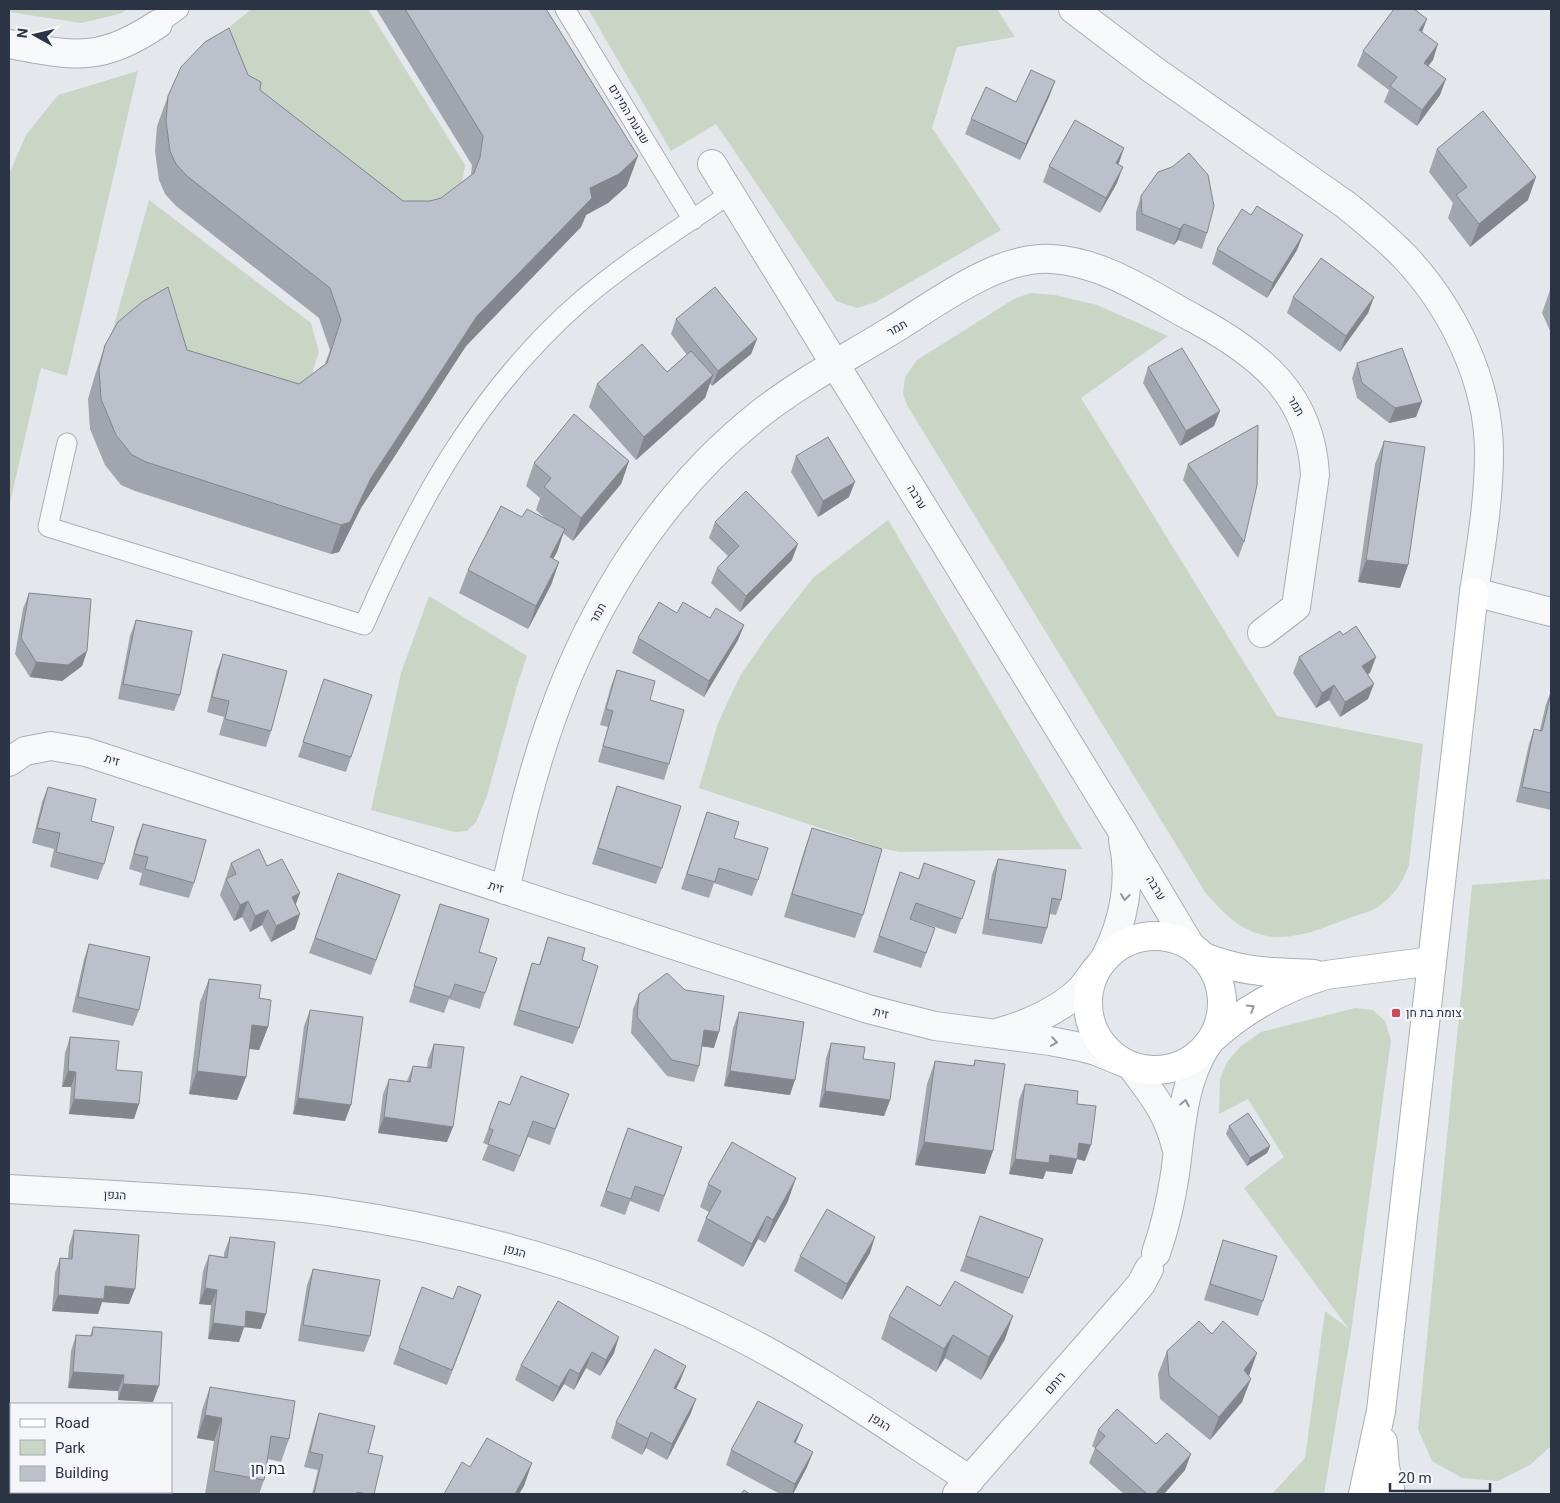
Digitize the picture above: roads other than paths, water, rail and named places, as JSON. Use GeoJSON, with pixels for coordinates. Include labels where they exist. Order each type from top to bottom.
{"type":"FeatureCollection","features":[{"type":"Feature","properties":{"kind":"main road"},"geometry":{"type":"LineString","coordinates":[[1363,1494],[1381,1411],[1474,592]]}},
{"type":"Feature","properties":{"kind":"main road"},"geometry":{"type":"LineString","coordinates":[[1326,975],[1292,987],[1262,1002],[1235,1019],[1195,1057],[1172,1069],[1159,1071],[1145,1070],[1126,1064],[1101,1044],[1089,1021],[1087,1008],[1091,980],[1101,963],[1125,942],[1137,938],[1164,936],[1178,940],[1221,964],[1252,971],[1326,975],[1432,961]]}},
{"type":"Feature","properties":{"kind":"main road"},"geometry":{"type":"LineString","coordinates":[[1197,951],[1215,974],[1220,986],[1222,999],[1218,1026],[1209,1043]]}},
{"type":"Feature","properties":{"kind":"main road"},"geometry":{"type":"LineString","coordinates":[[1381,1411],[1385,1467],[1391,1494]]}},
{"type":"Feature","properties":{"kind":"street"},"geometry":{"type":"LineString","coordinates":[[1073,9],[1136,57],[1361,217],[1404,257],[1430,289],[1453,324],[1468,356],[1484,406],[1489,451],[1487,499],[1474,592],[1551,612]]}},
{"type":"Feature","properties":{"kind":"street"},"geometry":{"type":"LineString","coordinates":[[9,44],[74,55],[110,50],[127,43],[169,17]]}},
{"type":"Feature","properties":{"kind":"street","name":"ערבה"},"geometry":{"type":"LineString","coordinates":[[712,164],[1197,951]]}},
{"type":"Feature","properties":{"kind":"street","name":"תמר"},"geometry":{"type":"LineString","coordinates":[[505,890],[525,802],[551,719],[582,644],[618,575],[661,514],[709,460],[762,413],[836,364],[996,269],[1032,259],[1049,258],[1098,268],[1221,333],[1259,362],[1290,395],[1301,413],[1309,432],[1314,453],[1315,475],[1296,607],[1262,633]]}},
{"type":"Feature","properties":{"kind":"street","name":"זית"},"geometry":{"type":"LineString","coordinates":[[9,762],[25,750],[51,746],[86,752],[868,1009],[935,1026],[1081,1047],[1096,1051],[1126,1064]]}},
{"type":"Feature","properties":{"kind":"street","name":"ערבה"},"geometry":{"type":"LineString","coordinates":[[1101,963],[1115,939],[1125,901],[1126,863],[1122,831]]}},
{"type":"Feature","properties":{"kind":"street","name":"זית"},"geometry":{"type":"LineString","coordinates":[[988,1034],[1029,1022],[1055,1008],[1080,990],[1101,963]]}},
{"type":"Feature","properties":{"kind":"street","name":"רותם"},"geometry":{"type":"LineString","coordinates":[[964,1487],[1131,1296],[1153,1261],[1167,1216],[1188,1086],[1195,1064],[1209,1043]]}},
{"type":"Feature","properties":{"kind":"street","name":"רותם"},"geometry":{"type":"LineString","coordinates":[[1126,1064],[1159,1102],[1170,1125],[1177,1151]]}},
{"type":"Feature","properties":{"kind":"street","name":"הגפן"},"geometry":{"type":"LineString","coordinates":[[9,1189],[257,1203],[326,1211],[431,1230],[536,1256],[605,1279],[665,1302],[739,1336],[802,1371],[964,1487]]}},
{"type":"Feature","properties":{"kind":"lane","name":"שבעת המינים"},"geometry":{"type":"LineString","coordinates":[[566,9],[693,220]]}},
{"type":"Feature","properties":{"kind":"lane"},"geometry":{"type":"LineString","coordinates":[[67,443],[48,526],[364,625],[412,519],[472,422],[506,378],[543,336],[584,299],[628,264],[731,193]]}},
{"type":"Feature","properties":{"kind":"place","name":"צומת בת חן"},"geometry":{"type":"Point","coordinates":[1396,1013]}},
{"type":"Feature","properties":{"kind":"district","name":"בת חן"},"geometry":{"type":"Point","coordinates":[268,1469]}}]}
